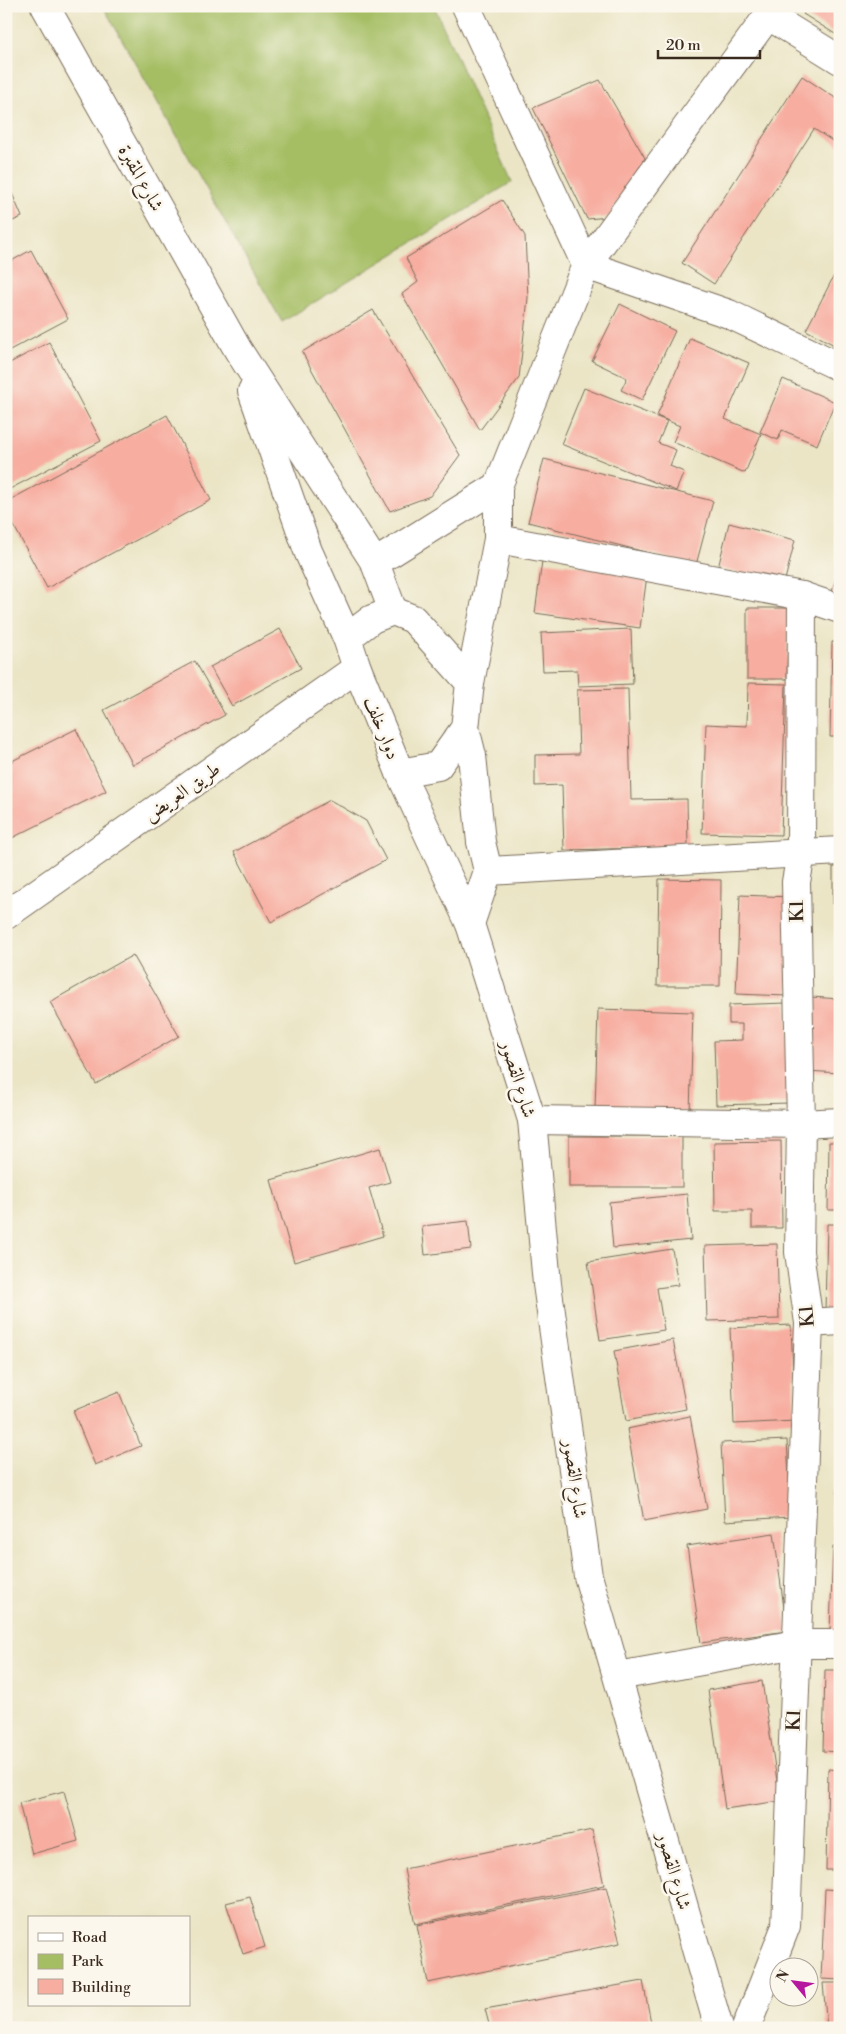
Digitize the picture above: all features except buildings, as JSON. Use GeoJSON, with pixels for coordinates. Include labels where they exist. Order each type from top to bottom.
{"type":"FeatureCollection","features":[{"type":"Feature","properties":{"kind":"street","name":"شارع المقبرة"},"geometry":{"type":"LineString","coordinates":[[45,6],[238,350]]}},
{"type":"Feature","properties":{"kind":"street"},"geometry":{"type":"LineString","coordinates":[[466,6],[586,266],[729,314],[840,367]]}},
{"type":"Feature","properties":{"kind":"street"},"geometry":{"type":"LineString","coordinates":[[374,563],[498,486],[586,266],[772,11],[840,60]]}},
{"type":"Feature","properties":{"kind":"street"},"geometry":{"type":"LineString","coordinates":[[238,350],[374,563],[392,611]]}},
{"type":"Feature","properties":{"kind":"street","name":"دوار خلف"},"geometry":{"type":"LineString","coordinates":[[238,350],[308,551],[347,638],[357,668],[400,773],[438,766],[465,728],[470,683],[498,539],[498,486]]}},
{"type":"Feature","properties":{"kind":"street"},"geometry":{"type":"LineString","coordinates":[[498,539],[802,596],[840,609]]}},
{"type":"Feature","properties":{"kind":"street","name":"K1"},"geometry":{"type":"LineString","coordinates":[[746,2028],[786,1926],[809,1322],[799,1252],[801,1124],[796,882],[801,854],[802,596]]}},
{"type":"Feature","properties":{"kind":"street"},"geometry":{"type":"LineString","coordinates":[[347,638],[372,619],[392,611],[413,620],[470,683]]}},
{"type":"Feature","properties":{"kind":"street","name":"طريق العريض"},"geometry":{"type":"LineString","coordinates":[[6,915],[357,668]]}},
{"type":"Feature","properties":{"kind":"street"},"geometry":{"type":"LineString","coordinates":[[465,728],[472,756],[481,842],[488,871],[470,924]]}},
{"type":"Feature","properties":{"kind":"street","name":"شارع القصور"},"geometry":{"type":"LineString","coordinates":[[400,773],[470,924],[532,1120],[547,1284],[588,1576],[719,2028]]}},
{"type":"Feature","properties":{"kind":"street"},"geometry":{"type":"LineString","coordinates":[[488,871],[840,851]]}},
{"type":"Feature","properties":{"kind":"street"},"geometry":{"type":"LineString","coordinates":[[532,1120],[801,1124],[840,1122]]}},
{"type":"Feature","properties":{"kind":"street"},"geometry":{"type":"LineString","coordinates":[[809,1322],[840,1321]]}},
{"type":"Feature","properties":{"kind":"street"},"geometry":{"type":"LineString","coordinates":[[618,1676],[796,1644],[840,1644]]}},
{"type":"Feature","properties":{"kind":"green space"},"geometry":{"type":"Polygon","coordinates":[[[103,6],[434,6],[512,182],[282,322],[103,6]]]}}]}
